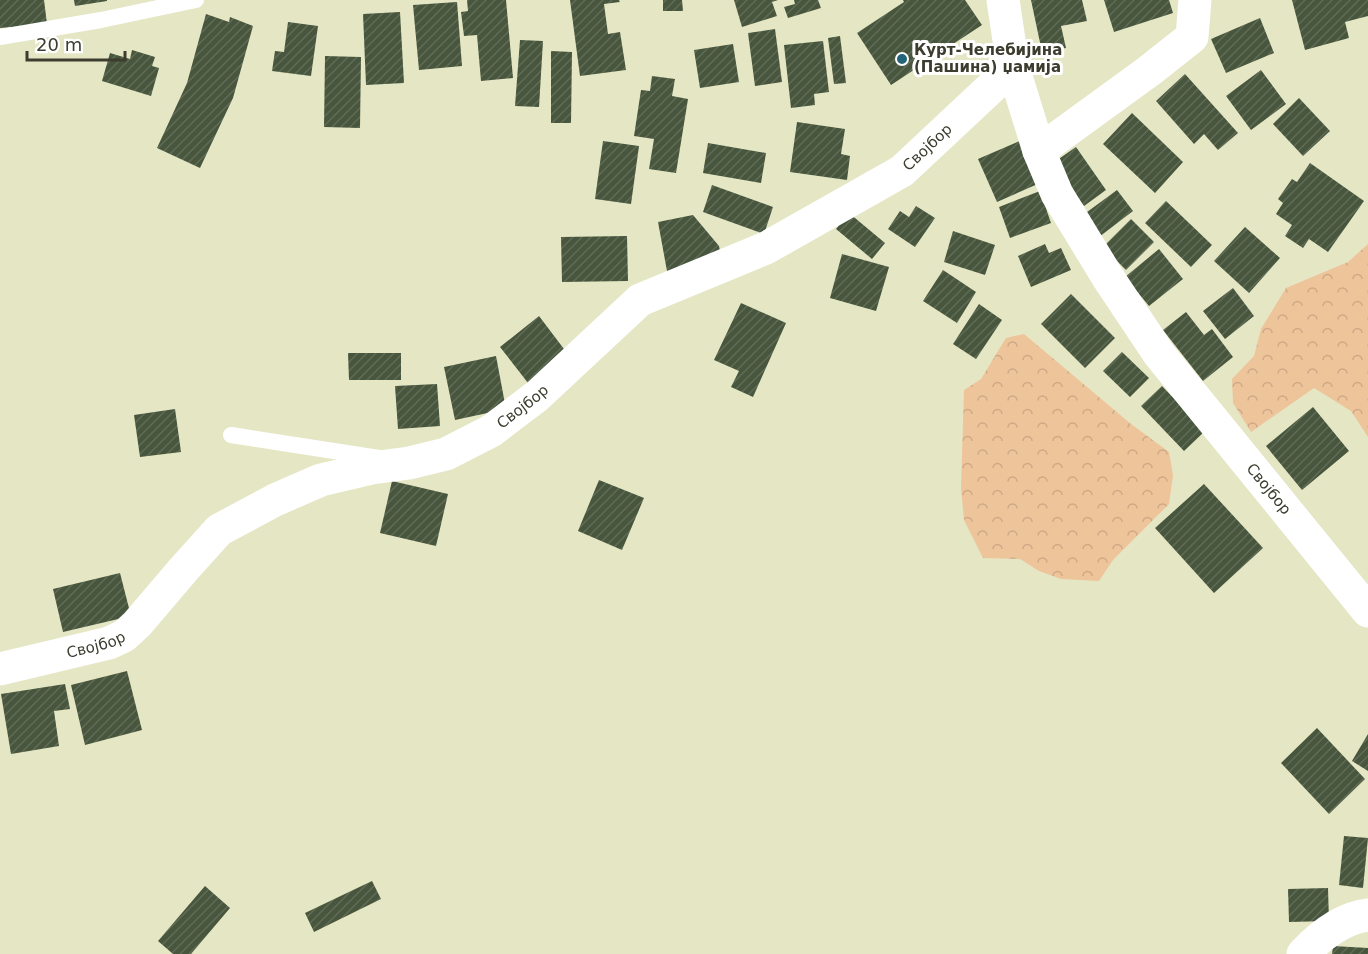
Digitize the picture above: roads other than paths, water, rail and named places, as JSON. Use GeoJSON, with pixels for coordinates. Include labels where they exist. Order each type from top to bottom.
{"type":"FeatureCollection","features":[{"type":"Feature","properties":{"kind":"street","name":"Својбор"},"geometry":{"type":"LineString","coordinates":[[1003,0],[1013,67],[1039,151],[1057,194],[1107,276],[1159,354],[1368,611]]}},
{"type":"Feature","properties":{"kind":"street"},"geometry":{"type":"LineString","coordinates":[[1039,151],[1192,37],[1196,0]]}},
{"type":"Feature","properties":{"kind":"street","name":"Својбор"},"geometry":{"type":"LineString","coordinates":[[0,669],[109,643],[124,636],[219,530],[275,500],[321,480],[446,454],[491,431],[537,396],[640,300],[766,248],[902,171],[1013,67]]}},
{"type":"Feature","properties":{"kind":"street"},"geometry":{"type":"LineString","coordinates":[[1303,954],[1318,938],[1340,925],[1368,915]]}},
{"type":"Feature","properties":{"kind":"lane"},"geometry":{"type":"LineString","coordinates":[[0,37],[100,21],[196,0]]}},
{"type":"Feature","properties":{"kind":"lane"},"geometry":{"type":"LineString","coordinates":[[231,435],[409,463]]}},
{"type":"Feature","properties":{"kind":"place","name":"Курт-Челебијина (Пашина) џамија"},"geometry":{"type":"Point","coordinates":[902,59]}}]}
